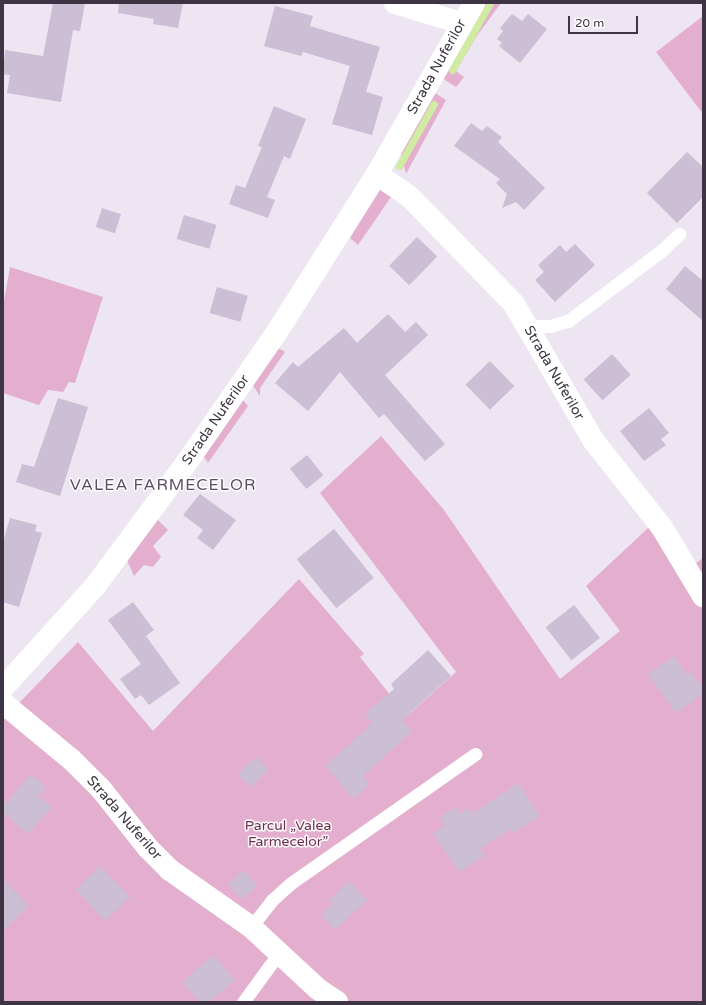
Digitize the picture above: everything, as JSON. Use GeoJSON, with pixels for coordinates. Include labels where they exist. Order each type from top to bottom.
{"type":"FeatureCollection","features":[{"type":"Feature","properties":{"kind":"street"},"geometry":{"type":"LineString","coordinates":[[395,3],[461,23]]}},
{"type":"Feature","properties":{"kind":"street","name":"Strada Nuferilor"},"geometry":{"type":"LineString","coordinates":[[3,688],[96,584],[187,462],[278,332],[377,174],[461,23],[474,3]]}},
{"type":"Feature","properties":{"kind":"street","name":"Strada Nuferilor"},"geometry":{"type":"LineString","coordinates":[[377,174],[410,197],[501,288],[514,304],[593,440],[661,526],[703,596]]}},
{"type":"Feature","properties":{"kind":"street","name":"Strada Nuferilor"},"geometry":{"type":"LineString","coordinates":[[3,703],[72,760],[101,789],[148,848],[170,870],[251,927],[318,989],[337,1002]]}},
{"type":"Feature","properties":{"kind":"lane"},"geometry":{"type":"LineString","coordinates":[[527,326],[550,326],[568,321],[661,252],[679,234]]}},
{"type":"Feature","properties":{"kind":"lane"},"geometry":{"type":"LineString","coordinates":[[251,927],[271,901],[291,883],[475,754]]}},
{"type":"Feature","properties":{"kind":"lane"},"geometry":{"type":"LineString","coordinates":[[243,1002],[279,953]]}},
{"type":"Feature","properties":{"kind":"green space"},"geometry":{"type":"Polygon","coordinates":[[[484,3],[501,3],[476,37],[456,71],[464,77],[456,87],[442,78],[484,3]]]}},
{"type":"Feature","properties":{"kind":"green space"},"geometry":{"type":"Polygon","coordinates":[[[703,16],[703,114],[656,52],[703,16]]]}},
{"type":"Feature","properties":{"kind":"green space"},"geometry":{"type":"Polygon","coordinates":[[[435,93],[446,100],[406,174],[401,153],[435,93]]]}},
{"type":"Feature","properties":{"kind":"green space"},"geometry":{"type":"Polygon","coordinates":[[[380,190],[391,197],[358,245],[350,238],[380,190]]]}},
{"type":"Feature","properties":{"kind":"green space"},"geometry":{"type":"Polygon","coordinates":[[[10,267],[103,297],[75,383],[69,382],[63,392],[48,390],[39,405],[3,393],[3,307],[10,267]]]}},
{"type":"Feature","properties":{"kind":"green space"},"geometry":{"type":"Polygon","coordinates":[[[275,349],[280,349],[285,352],[260,388],[260,396],[252,384],[275,349]]]}},
{"type":"Feature","properties":{"kind":"green space"},"geometry":{"type":"Polygon","coordinates":[[[243,400],[248,406],[208,463],[204,457],[243,400]]]}},
{"type":"Feature","properties":{"kind":"green space","name":"Parcul „Valea Farmecelor”"},"geometry":{"type":"Polygon","coordinates":[[[381,436],[444,510],[560,679],[620,631],[586,586],[662,515],[696,563],[703,558],[703,1002],[3,1002],[3,716],[18,704],[78,642],[153,731],[299,579],[364,654],[360,657],[407,716],[456,672],[320,493],[381,436]]]}},
{"type":"Feature","properties":{"kind":"green space"},"geometry":{"type":"Polygon","coordinates":[[[156,518],[168,530],[153,546],[161,557],[153,567],[144,565],[134,576],[126,558],[156,518]]]}},
{"type":"Feature","properties":{"kind":"building"},"geometry":{"type":"Polygon","coordinates":[[[53,3],[85,3],[80,31],[73,30],[61,102],[7,93],[10,75],[3,74],[5,50],[43,56],[53,3]]]}},
{"type":"Feature","properties":{"kind":"building"},"geometry":{"type":"Polygon","coordinates":[[[119,3],[183,3],[178,28],[153,24],[154,19],[118,13],[119,3]]]}},
{"type":"Feature","properties":{"kind":"building"},"geometry":{"type":"Polygon","coordinates":[[[275,6],[313,16],[310,26],[380,47],[366,92],[383,97],[372,135],[332,124],[350,66],[303,52],[301,56],[264,46],[275,6]]]}},
{"type":"Feature","properties":{"kind":"building"},"geometry":{"type":"Polygon","coordinates":[[[512,14],[522,21],[528,14],[547,29],[520,63],[499,46],[502,43],[497,39],[503,31],[500,28],[512,14]]]}},
{"type":"Feature","properties":{"kind":"building"},"geometry":{"type":"Polygon","coordinates":[[[274,106],[306,119],[290,159],[284,156],[267,197],[275,200],[268,218],[229,204],[236,185],[245,188],[262,147],[258,146],[274,106]]]}},
{"type":"Feature","properties":{"kind":"building"},"geometry":{"type":"Polygon","coordinates":[[[471,123],[482,131],[487,126],[502,137],[498,142],[545,188],[524,210],[516,202],[502,208],[507,194],[496,183],[500,179],[454,146],[471,123]]]}},
{"type":"Feature","properties":{"kind":"building"},"geometry":{"type":"Polygon","coordinates":[[[687,152],[703,167],[703,197],[677,223],[647,193],[687,152]]]}},
{"type":"Feature","properties":{"kind":"building"},"geometry":{"type":"Polygon","coordinates":[[[102,208],[121,214],[115,233],[96,227],[102,208]]]}},
{"type":"Feature","properties":{"kind":"building"},"geometry":{"type":"Polygon","coordinates":[[[184,215],[217,225],[209,249],[177,239],[184,215]]]}},
{"type":"Feature","properties":{"kind":"building"},"geometry":{"type":"Polygon","coordinates":[[[417,237],[437,256],[409,285],[389,266],[417,237]]]}},
{"type":"Feature","properties":{"kind":"building"},"geometry":{"type":"Polygon","coordinates":[[[575,244],[595,265],[555,302],[535,280],[544,272],[538,265],[560,245],[566,252],[575,244]]]}},
{"type":"Feature","properties":{"kind":"building"},"geometry":{"type":"Polygon","coordinates":[[[685,266],[703,281],[703,321],[666,289],[685,266]]]}},
{"type":"Feature","properties":{"kind":"building"},"geometry":{"type":"Polygon","coordinates":[[[217,287],[248,296],[240,322],[210,313],[217,287]]]}},
{"type":"Feature","properties":{"kind":"building"},"geometry":{"type":"Polygon","coordinates":[[[388,314],[405,332],[416,322],[428,335],[385,375],[445,444],[425,461],[384,414],[379,418],[340,372],[308,411],[275,383],[293,362],[298,367],[344,328],[357,343],[388,314]]]}},
{"type":"Feature","properties":{"kind":"building"},"geometry":{"type":"Polygon","coordinates":[[[612,354],[631,375],[602,400],[584,379],[612,354]]]}},
{"type":"Feature","properties":{"kind":"building"},"geometry":{"type":"Polygon","coordinates":[[[490,361],[514,386],[490,410],[466,385],[490,361]]]}},
{"type":"Feature","properties":{"kind":"building"},"geometry":{"type":"Polygon","coordinates":[[[58,398],[88,407],[60,496],[16,482],[22,464],[34,467],[58,398]]]}},
{"type":"Feature","properties":{"kind":"building"},"geometry":{"type":"Polygon","coordinates":[[[649,408],[669,433],[661,439],[666,445],[644,461],[620,431],[649,408]]]}},
{"type":"Feature","properties":{"kind":"building"},"geometry":{"type":"Polygon","coordinates":[[[307,455],[323,475],[306,489],[290,469],[307,455]]]}},
{"type":"Feature","properties":{"kind":"building"},"geometry":{"type":"Polygon","coordinates":[[[200,494],[236,520],[213,550],[197,538],[203,530],[183,515],[200,494]]]}},
{"type":"Feature","properties":{"kind":"building"},"geometry":{"type":"Polygon","coordinates":[[[10,518],[37,525],[35,531],[42,533],[19,607],[3,602],[3,542],[10,518]]]}},
{"type":"Feature","properties":{"kind":"building"},"geometry":{"type":"Polygon","coordinates":[[[334,529],[374,578],[336,608],[297,559],[334,529]]]}},
{"type":"Feature","properties":{"kind":"building"},"geometry":{"type":"Polygon","coordinates":[[[133,602],[154,630],[146,636],[180,683],[149,705],[141,695],[135,699],[120,679],[141,664],[108,620],[133,602]]]}},
{"type":"Feature","properties":{"kind":"building"},"geometry":{"type":"Polygon","coordinates":[[[574,605],[600,638],[571,660],[546,627],[574,605]]]}},
{"type":"Feature","properties":{"kind":"building"},"geometry":{"type":"Polygon","coordinates":[[[428,650],[451,676],[402,720],[412,731],[363,776],[370,784],[354,799],[325,766],[366,729],[372,722],[365,714],[394,689],[391,684],[428,650]]]}},
{"type":"Feature","properties":{"kind":"building"},"geometry":{"type":"Polygon","coordinates":[[[674,656],[687,675],[691,672],[703,689],[703,694],[676,713],[648,674],[674,656]]]}},
{"type":"Feature","properties":{"kind":"building"},"geometry":{"type":"Polygon","coordinates":[[[256,757],[268,770],[250,787],[238,774],[256,757]]]}},
{"type":"Feature","properties":{"kind":"building"},"geometry":{"type":"Polygon","coordinates":[[[31,774],[46,787],[38,796],[52,807],[28,834],[3,812],[3,806],[31,774]]]}},
{"type":"Feature","properties":{"kind":"building"},"geometry":{"type":"Polygon","coordinates":[[[518,783],[540,816],[514,833],[511,829],[480,849],[484,856],[459,872],[433,833],[445,826],[439,818],[455,807],[460,814],[468,808],[472,814],[518,783]]]}},
{"type":"Feature","properties":{"kind":"building"},"geometry":{"type":"Polygon","coordinates":[[[100,866],[130,897],[105,921],[76,890],[100,866]]]}},
{"type":"Feature","properties":{"kind":"building"},"geometry":{"type":"Polygon","coordinates":[[[243,870],[257,885],[242,900],[228,884],[243,870]]]}},
{"type":"Feature","properties":{"kind":"building"},"geometry":{"type":"Polygon","coordinates":[[[3,879],[29,906],[3,931],[3,879]]]}},
{"type":"Feature","properties":{"kind":"building"},"geometry":{"type":"Polygon","coordinates":[[[349,881],[367,900],[335,930],[321,915],[333,904],[329,900],[349,881]]]}},
{"type":"Feature","properties":{"kind":"building"},"geometry":{"type":"Polygon","coordinates":[[[213,955],[235,980],[209,1002],[200,1002],[182,982],[213,955]]]}},
{"type":"Feature","properties":{"kind":"waterway"},"geometry":{"type":"LineString","coordinates":[[452,70],[490,3]]}},
{"type":"Feature","properties":{"kind":"waterway"},"geometry":{"type":"LineString","coordinates":[[399,166],[434,104]]}},
{"type":"Feature","properties":{"kind":"district","name":"VALEA FARMECELOR"},"geometry":{"type":"Point","coordinates":[163,485]}}]}
